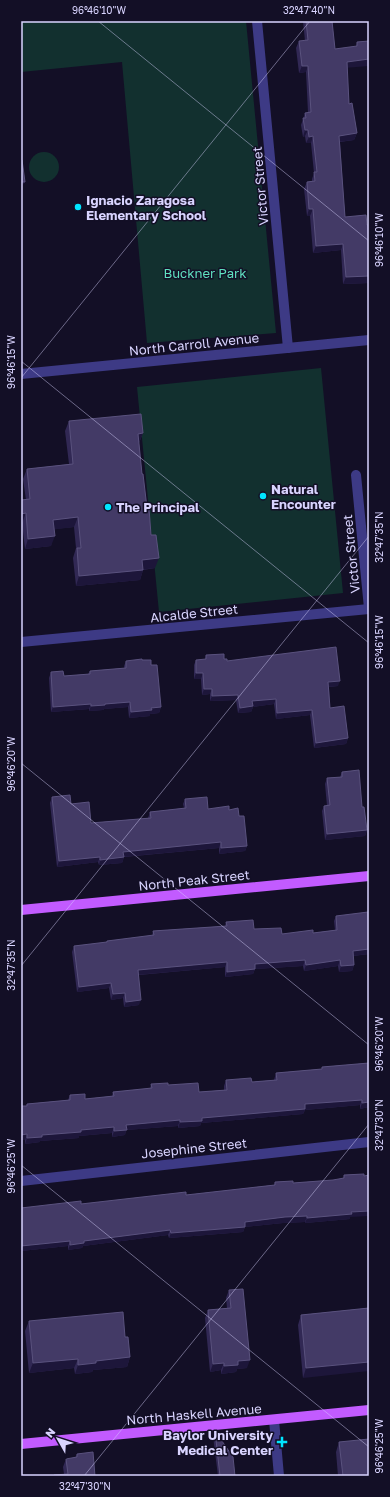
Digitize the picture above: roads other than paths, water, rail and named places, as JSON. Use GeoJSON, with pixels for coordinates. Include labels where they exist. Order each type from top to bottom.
{"type":"FeatureCollection","features":[{"type":"Feature","properties":{"kind":"main road","name":"North Peak Street"},"geometry":{"type":"LineString","coordinates":[[21,910],[369,876]]}},
{"type":"Feature","properties":{"kind":"main road","name":"North Haskell Avenue"},"geometry":{"type":"LineString","coordinates":[[21,1444],[369,1410]]}},
{"type":"Feature","properties":{"kind":"street","name":"Victor Street"},"geometry":{"type":"LineString","coordinates":[[257,21],[288,348]]}},
{"type":"Feature","properties":{"kind":"street","name":"North Carroll Avenue"},"geometry":{"type":"LineString","coordinates":[[21,374],[369,340]]}},
{"type":"Feature","properties":{"kind":"street","name":"Victor Street"},"geometry":{"type":"LineString","coordinates":[[356,474],[369,608]]}},
{"type":"Feature","properties":{"kind":"street","name":"Alcalde Street"},"geometry":{"type":"LineString","coordinates":[[21,642],[369,608]]}},
{"type":"Feature","properties":{"kind":"street","name":"Josephine Street"},"geometry":{"type":"LineString","coordinates":[[21,1181],[369,1142]]}},
{"type":"Feature","properties":{"kind":"street"},"geometry":{"type":"LineString","coordinates":[[274,1420],[279,1476]]}},
{"type":"Feature","properties":{"kind":"place","name":"Ignacio Zaragosa Elementary School"},"geometry":{"type":"Point","coordinates":[78,207]}},
{"type":"Feature","properties":{"kind":"place","name":"Natural Encounter"},"geometry":{"type":"Point","coordinates":[263,496]}},
{"type":"Feature","properties":{"kind":"place","name":"The Principal"},"geometry":{"type":"Point","coordinates":[108,507]}},
{"type":"Feature","properties":{"kind":"place","name":"Baylor University Medical Center"},"geometry":{"type":"Point","coordinates":[282,1442]}},
{"type":"Feature","properties":{"kind":"park label","name":"Buckner Park"},"geometry":{"type":"Point","coordinates":[205,273]}}]}
